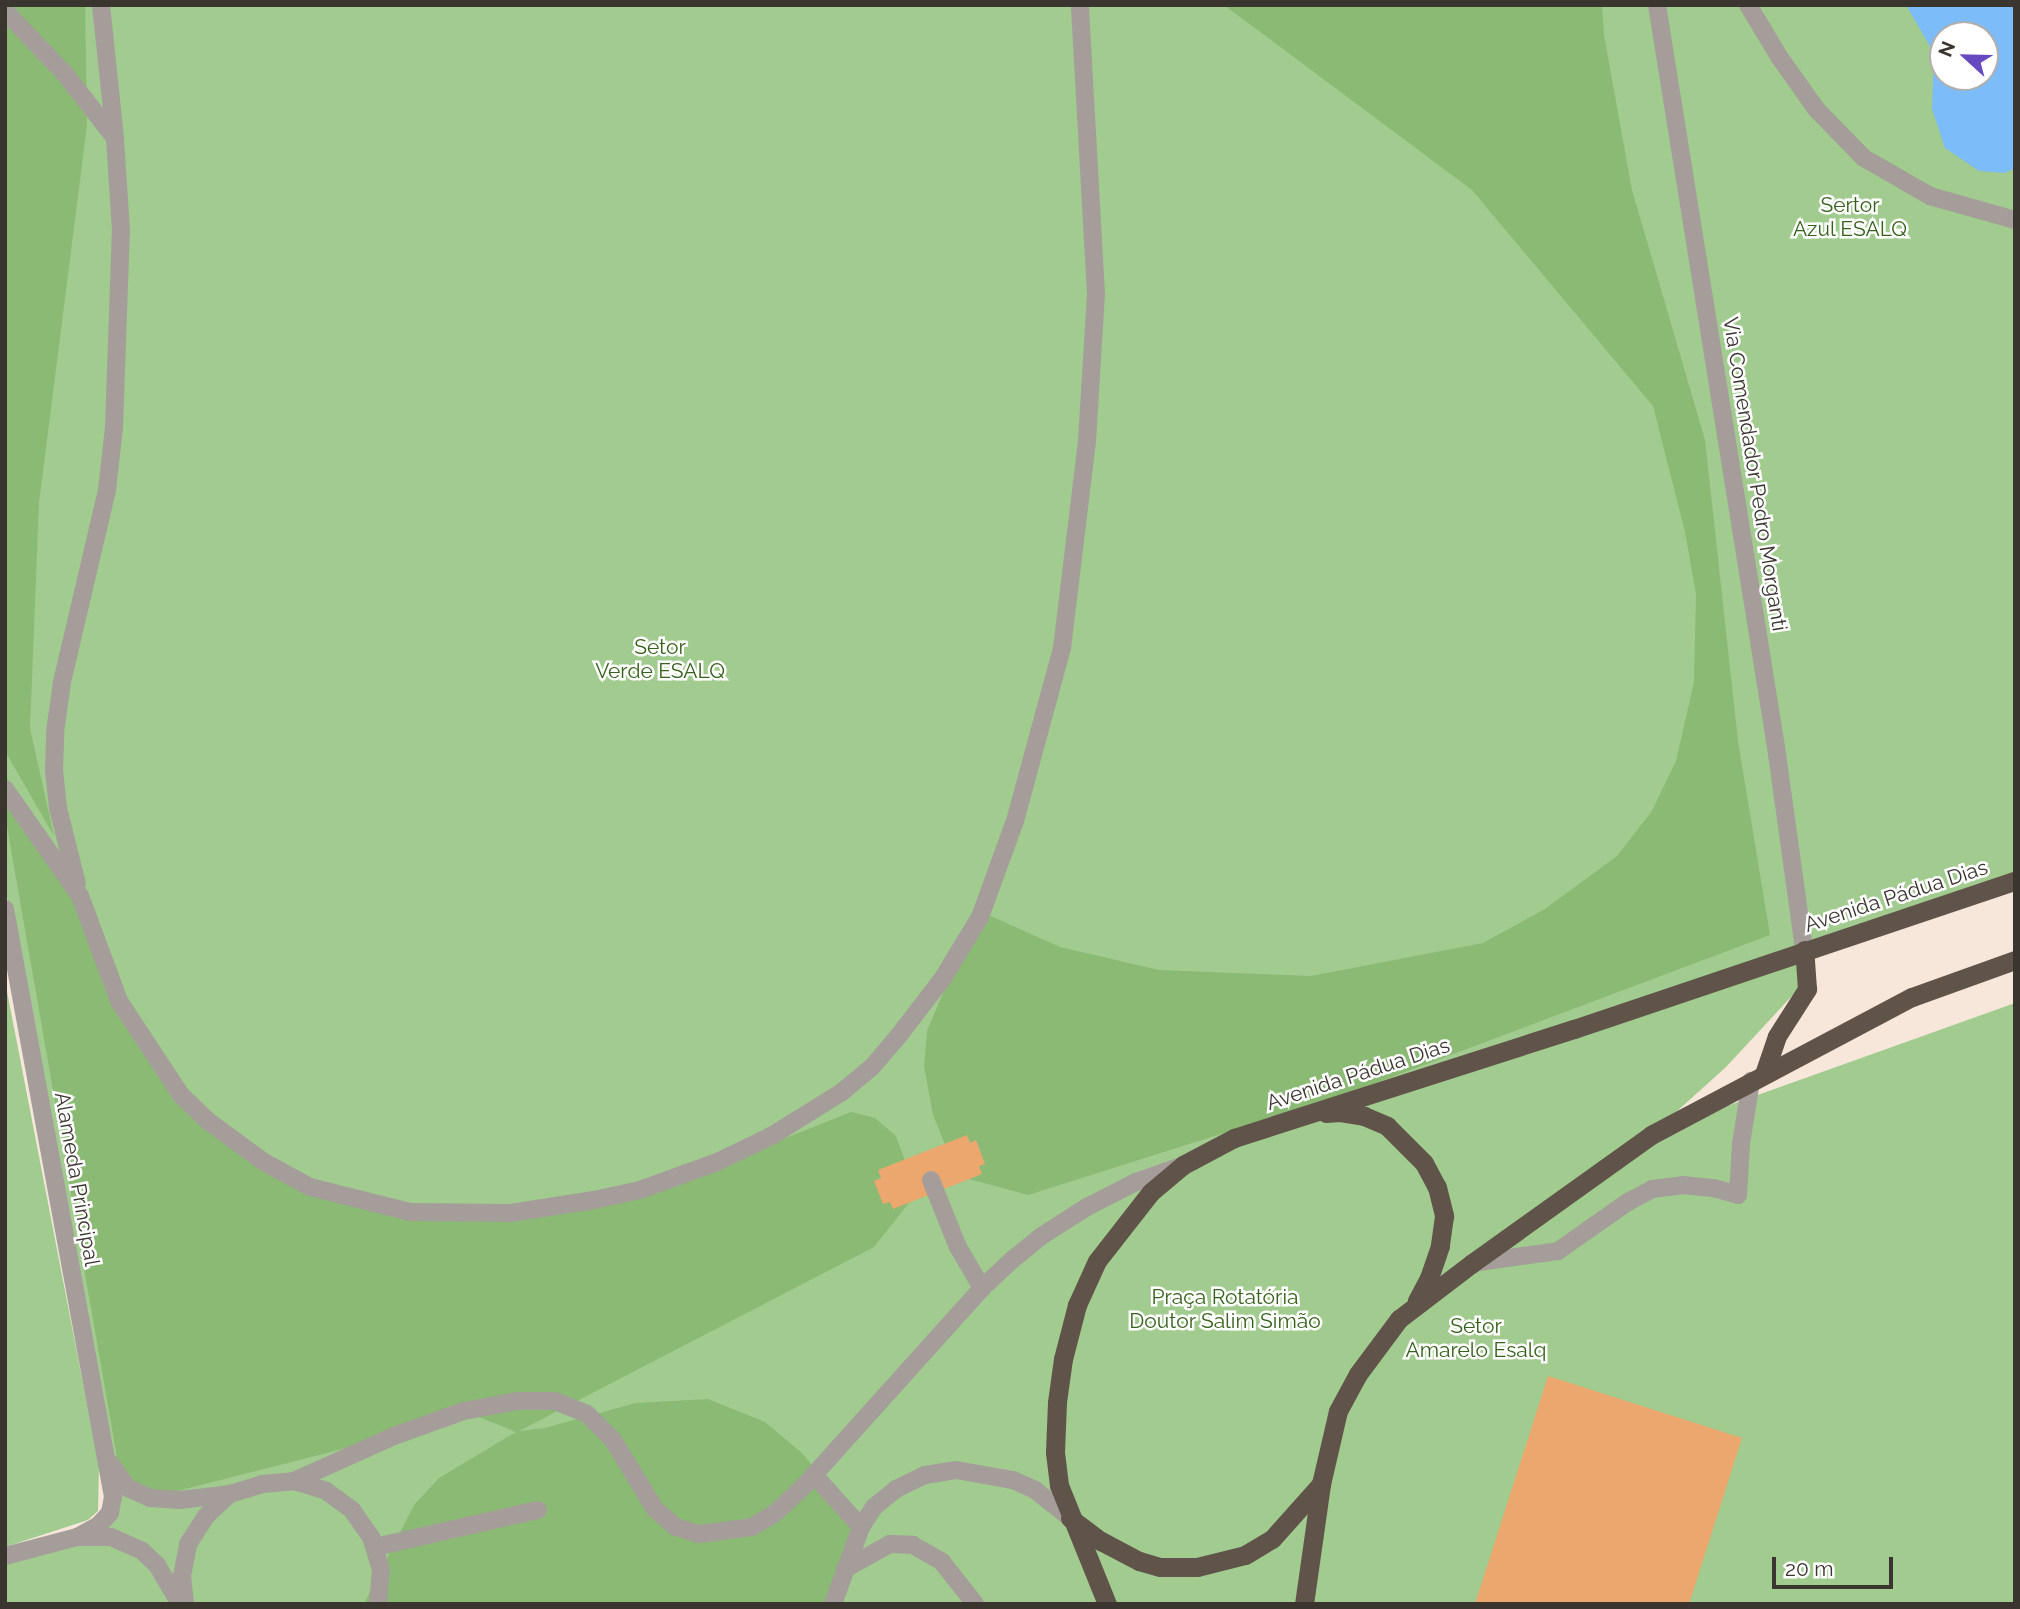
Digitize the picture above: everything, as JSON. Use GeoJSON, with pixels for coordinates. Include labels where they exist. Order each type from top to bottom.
{"type":"FeatureCollection","features":[{"type":"Feature","properties":{"kind":"highway","name":"Avenida Pádua Dias"},"geometry":{"type":"LineString","coordinates":[[1107,1604],[1069,1517],[1059,1485],[1055,1452],[1057,1402],[1063,1359],[1077,1305],[1097,1261],[1123,1224],[1151,1192],[1183,1165],[1234,1138],[1574,1029],[2015,881]]}},
{"type":"Feature","properties":{"kind":"highway"},"geometry":{"type":"LineString","coordinates":[[1758,1077],[1777,1036],[1807,989],[1804,950]]}},
{"type":"Feature","properties":{"kind":"highway"},"geometry":{"type":"LineString","coordinates":[[1399,1319],[1651,1135],[1912,997],[2015,960]]}},
{"type":"Feature","properties":{"kind":"highway"},"geometry":{"type":"LineString","coordinates":[[1301,1116],[1340,1112],[1364,1116],[1387,1126],[1424,1163],[1437,1187],[1444,1216],[1440,1246],[1420,1298],[1399,1319],[1358,1374],[1338,1411],[1321,1484],[1304,1604]]}},
{"type":"Feature","properties":{"kind":"highway"},"geometry":{"type":"LineString","coordinates":[[1069,1517],[1101,1541],[1139,1561],[1160,1567],[1197,1567],[1245,1555],[1272,1539],[1321,1484]]}},
{"type":"Feature","properties":{"kind":"street"},"geometry":{"type":"LineString","coordinates":[[102,5],[116,138],[121,231],[114,428],[107,490],[65,670],[55,732],[54,770],[58,808],[80,896],[119,1001],[159,1065],[190,1104],[264,1162],[310,1187],[410,1212],[511,1213],[640,1190],[717,1162],[774,1135],[842,1092],[873,1066],[943,978],[980,917],[1015,821],[1062,648],[1087,441],[1096,294],[1080,5]]}},
{"type":"Feature","properties":{"kind":"street","name":"Via Comendador Pedro Morganti"},"geometry":{"type":"LineString","coordinates":[[1657,5],[1774,733],[1804,950]]}},
{"type":"Feature","properties":{"kind":"street"},"geometry":{"type":"LineString","coordinates":[[1748,5],[1780,58],[1817,110],[1864,158],[1930,196],[2015,220]]}},
{"type":"Feature","properties":{"kind":"street"},"geometry":{"type":"LineString","coordinates":[[5,11],[57,65],[116,138]]}},
{"type":"Feature","properties":{"kind":"street"},"geometry":{"type":"LineString","coordinates":[[5,789],[80,896]]}},
{"type":"Feature","properties":{"kind":"street","name":"Alameda Principal"},"geometry":{"type":"LineString","coordinates":[[5,909],[113,1497],[110,1513],[99,1525],[77,1537]]}},
{"type":"Feature","properties":{"kind":"street"},"geometry":{"type":"LineString","coordinates":[[1471,1264],[1558,1251],[1628,1202],[1652,1189],[1683,1185],[1714,1188],[1738,1195],[1741,1144],[1758,1077]]}},
{"type":"Feature","properties":{"kind":"street"},"geometry":{"type":"LineString","coordinates":[[105,1457],[128,1488],[150,1498],[180,1500],[230,1494],[262,1484],[294,1481],[394,1436],[464,1410],[517,1401],[555,1401],[587,1414],[613,1440],[655,1509],[676,1527],[699,1534],[752,1527],[775,1513],[814,1475],[982,1288],[1040,1237],[1136,1182],[1183,1165]]}},
{"type":"Feature","properties":{"kind":"street"},"geometry":{"type":"LineString","coordinates":[[931,1180],[958,1247],[982,1288]]}},
{"type":"Feature","properties":{"kind":"street"},"geometry":{"type":"LineString","coordinates":[[832,1604],[861,1527],[874,1507],[896,1489],[925,1475],[956,1470],[1013,1479],[1035,1490],[1069,1517]]}},
{"type":"Feature","properties":{"kind":"street"},"geometry":{"type":"LineString","coordinates":[[814,1475],[861,1527]]}},
{"type":"Feature","properties":{"kind":"street"},"geometry":{"type":"LineString","coordinates":[[294,1481],[326,1491],[352,1510],[371,1536],[381,1569],[378,1604]]}},
{"type":"Feature","properties":{"kind":"street"},"geometry":{"type":"LineString","coordinates":[[182,1604],[182,1576],[188,1544],[206,1516],[230,1494]]}},
{"type":"Feature","properties":{"kind":"street"},"geometry":{"type":"LineString","coordinates":[[374,1546],[538,1510]]}},
{"type":"Feature","properties":{"kind":"street"},"geometry":{"type":"LineString","coordinates":[[5,1556],[77,1537],[111,1537],[142,1551],[158,1565],[182,1604]]}},
{"type":"Feature","properties":{"kind":"street"},"geometry":{"type":"LineString","coordinates":[[845,1569],[890,1544],[913,1545],[942,1562],[975,1604]]}},
{"type":"Feature","properties":{"kind":"green space","name":"Setor Verde ESALQ"},"geometry":{"type":"Polygon","coordinates":[[[5,5],[2015,5],[2015,873],[1802,952],[1803,984],[1726,1067],[1654,1132],[2015,1003],[2015,1604],[5,1604],[5,1556],[77,1535],[108,1512],[105,1456],[5,886],[5,5]]]}},
{"type":"Feature","properties":{"kind":"green space"},"geometry":{"type":"Polygon","coordinates":[[[5,5],[85,5],[87,125],[39,503],[30,728],[54,836],[5,751],[5,5]]]}},
{"type":"Feature","properties":{"kind":"green space"},"geometry":{"type":"Polygon","coordinates":[[[1224,5],[1602,5],[1604,35],[1632,190],[1705,440],[1738,741],[1770,935],[1344,1095],[1028,1195],[958,1176],[933,1115],[924,1066],[927,1031],[948,981],[986,914],[1060,947],[1159,970],[1311,976],[1483,943],[1545,909],[1617,856],[1652,811],[1676,761],[1694,682],[1696,594],[1685,532],[1653,406],[1472,190],[1224,5]]]}},
{"type":"Feature","properties":{"kind":"green space"},"geometry":{"type":"Polygon","coordinates":[[[5,775],[78,905],[175,1098],[301,1189],[401,1215],[643,1195],[851,1112],[875,1118],[896,1136],[917,1193],[874,1247],[519,1431],[545,1428],[636,1403],[708,1399],[765,1422],[803,1454],[861,1527],[833,1604],[364,1604],[414,1505],[439,1478],[516,1432],[464,1411],[394,1436],[150,1498],[119,1469],[5,815],[5,775]]]}},
{"type":"Feature","properties":{"kind":"green space"},"geometry":{"type":"Polygon","coordinates":[[[5,981],[99,1466],[98,1511],[88,1520],[5,1547],[5,981]]]}},
{"type":"Feature","properties":{"kind":"water"},"geometry":{"type":"Polygon","coordinates":[[[1906,5],[2015,5],[2015,168],[2005,173],[1979,171],[1945,148],[1932,109],[1933,91],[1999,91],[1999,21],[1929,21],[1929,44],[1906,5]]]}},
{"type":"Feature","properties":{"kind":"building"},"geometry":{"type":"Polygon","coordinates":[[[967,1135],[970,1143],[976,1140],[985,1164],[979,1166],[982,1174],[893,1209],[890,1202],[883,1204],[874,1181],[881,1178],[878,1170],[967,1135]]]}},
{"type":"Feature","properties":{"kind":"building"},"geometry":{"type":"Polygon","coordinates":[[[1548,1376],[1742,1438],[1689,1604],[1475,1604],[1548,1376]]]}},
{"type":"Feature","properties":{"kind":"park label","name":"Sertor Azul ESALQ"},"geometry":{"type":"Point","coordinates":[1850,217]}},
{"type":"Feature","properties":{"kind":"park label","name":"Praça Rotatória Doutor Salim Simão"},"geometry":{"type":"Point","coordinates":[1225,1309]}},
{"type":"Feature","properties":{"kind":"park label","name":"Setor Amarelo Esalq"},"geometry":{"type":"Point","coordinates":[1476,1338]}}]}
